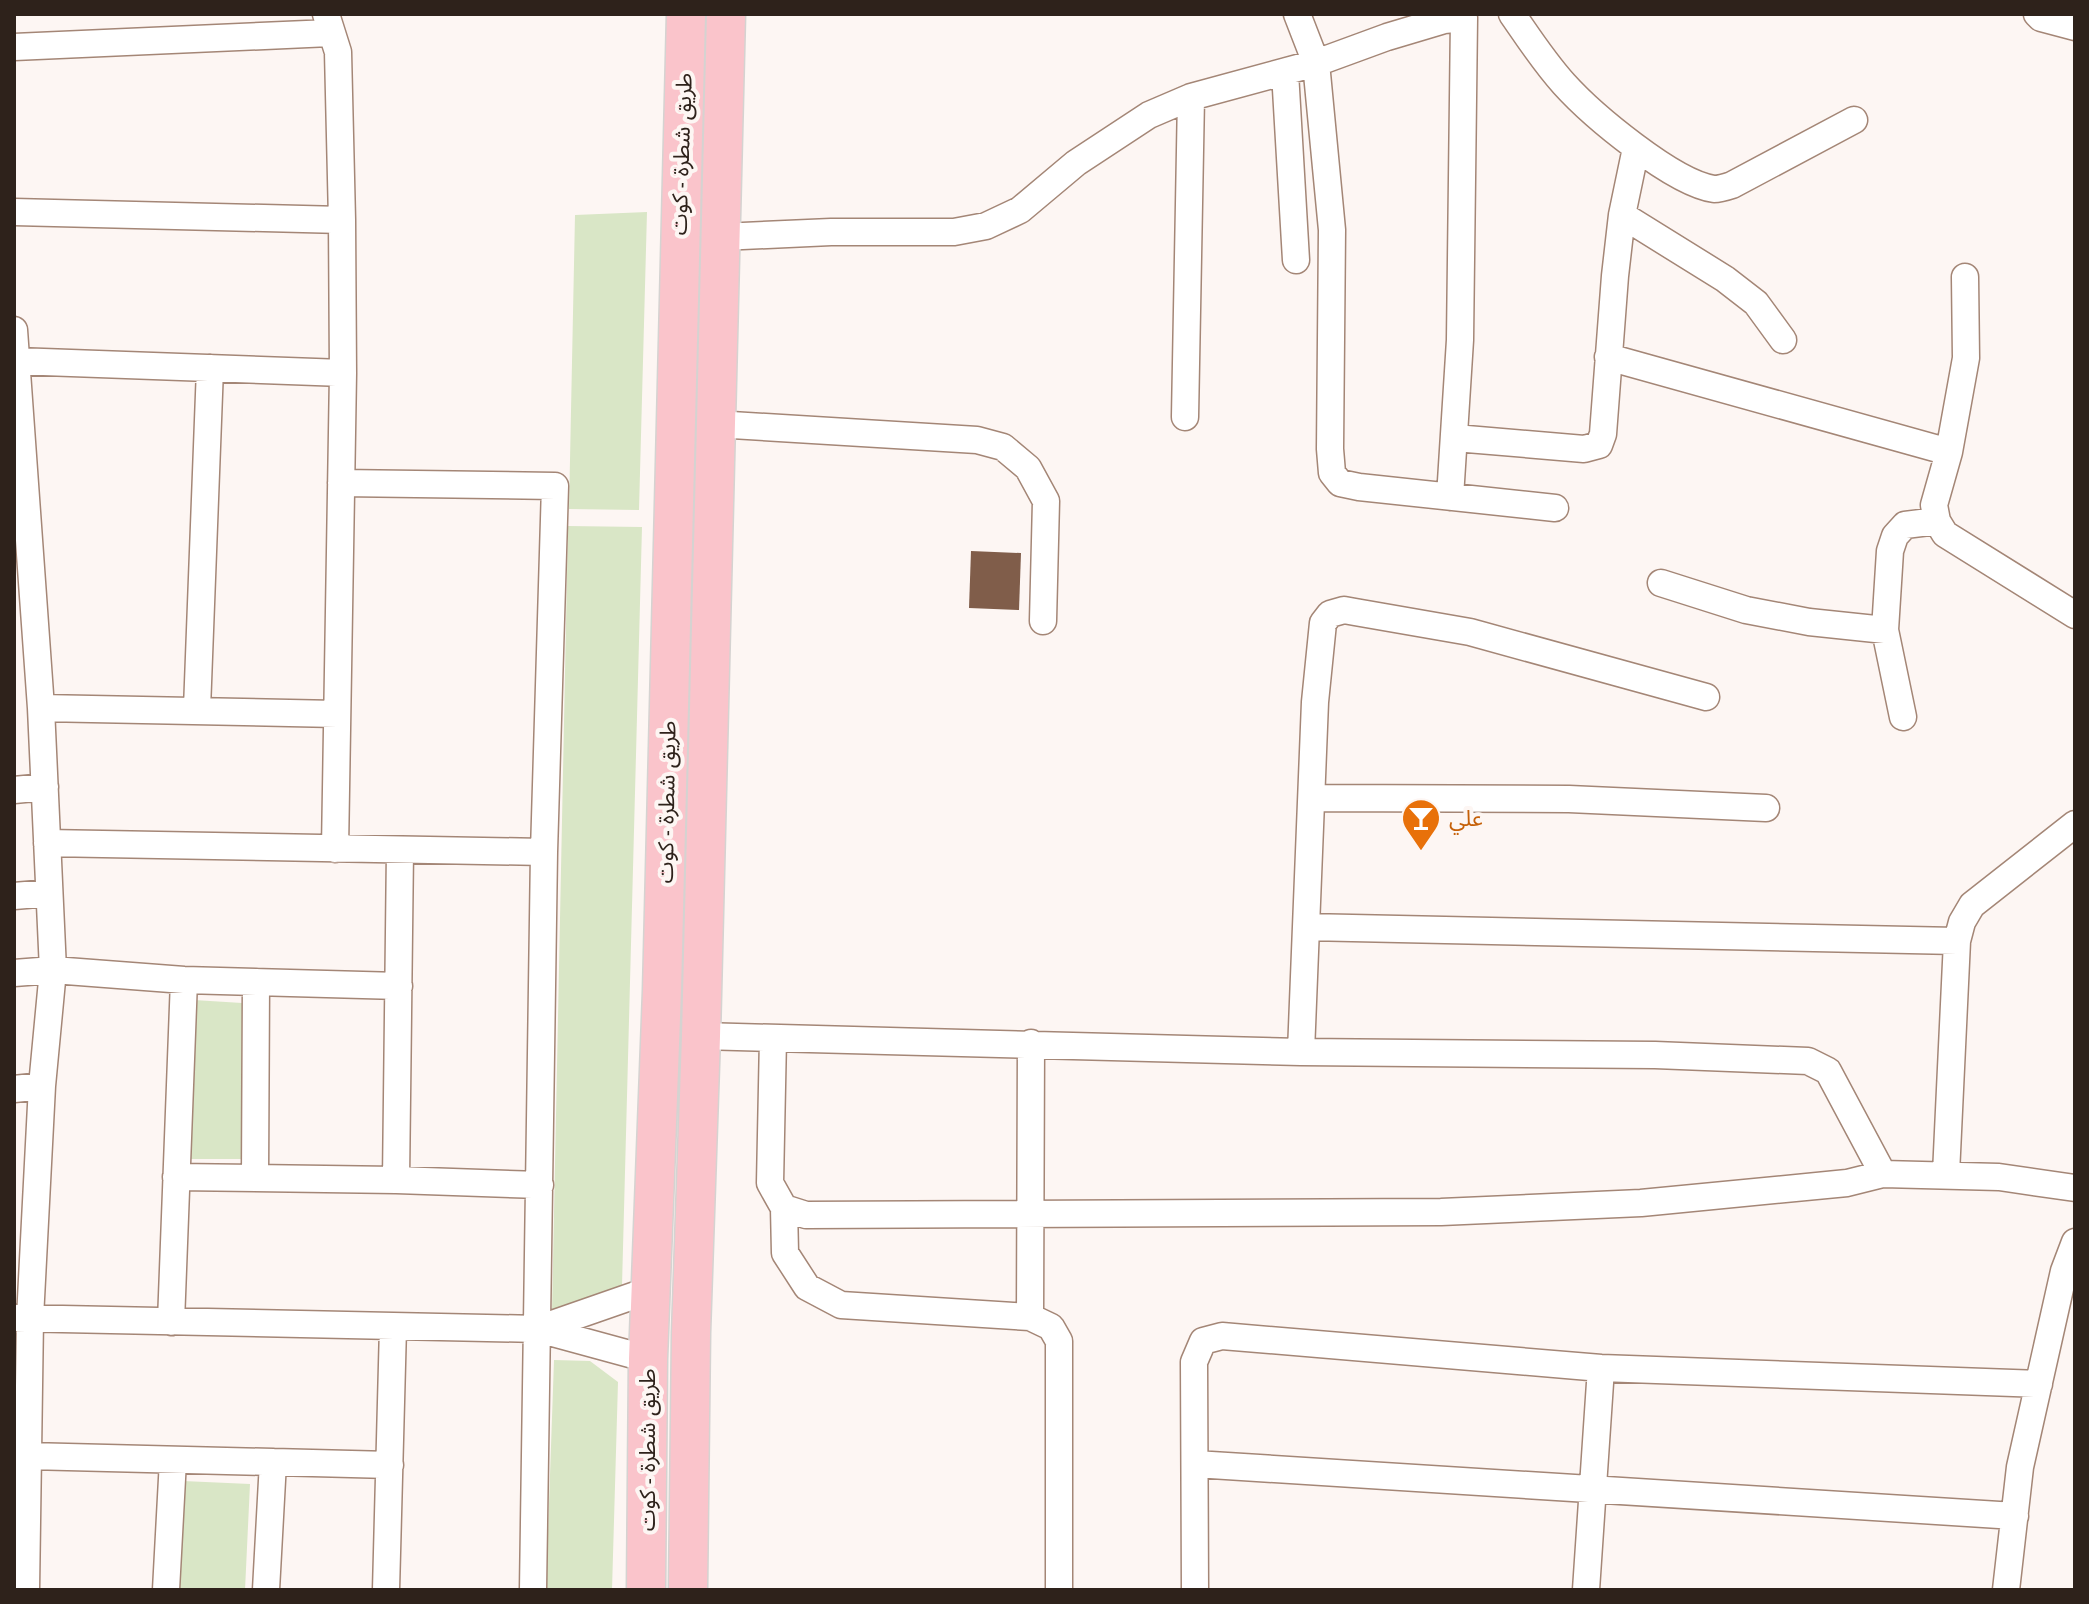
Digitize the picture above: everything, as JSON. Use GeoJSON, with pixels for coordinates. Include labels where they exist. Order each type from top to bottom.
{"type":"FeatureCollection","features":[{"type":"Feature","properties":{"kind":"highway","name":"طريق شطرة - كوت"},"geometry":{"type":"LineString","coordinates":[[646,1590],[648,1359],[662,991],[686,14]]}},
{"type":"Feature","properties":{"kind":"highway","name":"طريق شطرة - كوت"},"geometry":{"type":"LineString","coordinates":[[688,1590],[691,1333],[726,14]]}},
{"type":"Feature","properties":{"kind":"highway"},"geometry":{"type":"LineString","coordinates":[[662,991],[702,993]]}},
{"type":"Feature","properties":{"kind":"street"},"geometry":{"type":"LineString","coordinates":[[1297,14],[1316,63],[1332,230],[1332,473],[1340,483],[1359,487],[1555,508]]}},
{"type":"Feature","properties":{"kind":"street"},"geometry":{"type":"LineString","coordinates":[[1512,14],[1564,84],[1636,148],[1695,184],[1717,190],[1732,185],[1854,120]]}},
{"type":"Feature","properties":{"kind":"street"},"geometry":{"type":"LineString","coordinates":[[2037,14],[2041,18],[2075,27]]}},
{"type":"Feature","properties":{"kind":"street"},"geometry":{"type":"LineString","coordinates":[[721,237],[831,232],[954,232],[986,226],[1020,210],[1076,163],[1149,115],[1191,97],[1316,63],[1387,37],[1467,15],[1460,340],[1450,497]]}},
{"type":"Feature","properties":{"kind":"street"},"geometry":{"type":"LineString","coordinates":[[14,47],[328,23],[338,52],[342,220],[343,373],[335,849]]}},
{"type":"Feature","properties":{"kind":"street"},"geometry":{"type":"LineString","coordinates":[[1285,72],[1296,260]]}},
{"type":"Feature","properties":{"kind":"street"},"geometry":{"type":"LineString","coordinates":[[1185,417],[1191,97]]}},
{"type":"Feature","properties":{"kind":"street"},"geometry":{"type":"LineString","coordinates":[[1455,438],[1584,449],[1599,445],[1603,434],[1622,215],[1636,148]]}},
{"type":"Feature","properties":{"kind":"street"},"geometry":{"type":"LineString","coordinates":[[14,212],[342,220]]}},
{"type":"Feature","properties":{"kind":"street"},"geometry":{"type":"LineString","coordinates":[[1622,215],[1725,279],[1756,303],[1783,340]]}},
{"type":"Feature","properties":{"kind":"street"},"geometry":{"type":"LineString","coordinates":[[1965,277],[1966,358],[1949,452],[1934,505],[1937,521],[1945,534],[2075,615]]}},
{"type":"Feature","properties":{"kind":"street"},"geometry":{"type":"LineString","coordinates":[[14,330],[23,592],[31,694],[45,787],[53,970],[22,1318],[28,1456],[26,1590]]}},
{"type":"Feature","properties":{"kind":"street"},"geometry":{"type":"LineString","coordinates":[[1608,357],[1949,452]]}},
{"type":"Feature","properties":{"kind":"street"},"geometry":{"type":"LineString","coordinates":[[16,361],[343,373]]}},
{"type":"Feature","properties":{"kind":"street"},"geometry":{"type":"LineString","coordinates":[[197,709],[210,368]]}},
{"type":"Feature","properties":{"kind":"street"},"geometry":{"type":"LineString","coordinates":[[715,424],[977,440],[1003,447],[1028,468],[1046,501],[1043,621]]}},
{"type":"Feature","properties":{"kind":"street"},"geometry":{"type":"LineString","coordinates":[[341,483],[555,486],[544,852],[533,1590]]}},
{"type":"Feature","properties":{"kind":"street"},"geometry":{"type":"LineString","coordinates":[[1903,717],[1885,630],[1890,551],[1895,536],[1905,525],[1937,521]]}},
{"type":"Feature","properties":{"kind":"street"},"geometry":{"type":"LineString","coordinates":[[1661,583],[1746,610],[1809,622],[1885,630]]}},
{"type":"Feature","properties":{"kind":"street"},"geometry":{"type":"LineString","coordinates":[[1301,1052],[1315,702],[1323,623],[1330,614],[1355,612],[1470,632],[1706,697]]}},
{"type":"Feature","properties":{"kind":"street"},"geometry":{"type":"LineString","coordinates":[[31,694],[197,709],[337,714]]}},
{"type":"Feature","properties":{"kind":"street"},"geometry":{"type":"LineString","coordinates":[[14,790],[45,787]]}},
{"type":"Feature","properties":{"kind":"street"},"geometry":{"type":"LineString","coordinates":[[1312,798],[1569,799],[1766,808]]}},
{"type":"Feature","properties":{"kind":"street"},"geometry":{"type":"LineString","coordinates":[[1946,1174],[1957,941],[1962,922],[1972,905],[2075,824]]}},
{"type":"Feature","properties":{"kind":"street"},"geometry":{"type":"LineString","coordinates":[[47,843],[544,852]]}},
{"type":"Feature","properties":{"kind":"street"},"geometry":{"type":"LineString","coordinates":[[396,1180],[400,850]]}},
{"type":"Feature","properties":{"kind":"street"},"geometry":{"type":"LineString","coordinates":[[14,896],[49,893]]}},
{"type":"Feature","properties":{"kind":"street"},"geometry":{"type":"LineString","coordinates":[[1306,927],[1957,941]]}},
{"type":"Feature","properties":{"kind":"street"},"geometry":{"type":"LineString","coordinates":[[14,973],[53,970],[184,980],[399,986]]}},
{"type":"Feature","properties":{"kind":"street"},"geometry":{"type":"LineString","coordinates":[[171,1322],[184,980]]}},
{"type":"Feature","properties":{"kind":"street"},"geometry":{"type":"LineString","coordinates":[[255,1177],[256,982]]}},
{"type":"Feature","properties":{"kind":"street"},"geometry":{"type":"LineString","coordinates":[[701,1036],[1301,1052],[1655,1055],[1808,1061],[1828,1071],[1883,1174]]}},
{"type":"Feature","properties":{"kind":"street"},"geometry":{"type":"LineString","coordinates":[[773,1038],[770,1183],[784,1208],[785,1253],[807,1287],[841,1305],[1030,1317],[1051,1327],[1059,1341],[1059,1590]]}},
{"type":"Feature","properties":{"kind":"street"},"geometry":{"type":"LineString","coordinates":[[1030,1317],[1031,1043]]}},
{"type":"Feature","properties":{"kind":"street"},"geometry":{"type":"LineString","coordinates":[[14,1089],[42,1086]]}},
{"type":"Feature","properties":{"kind":"street"},"geometry":{"type":"LineString","coordinates":[[784,1208],[806,1215],[1441,1212],[1641,1203],[1847,1183],[1883,1174],[1999,1177],[2075,1188]]}},
{"type":"Feature","properties":{"kind":"street"},"geometry":{"type":"LineString","coordinates":[[176,1177],[540,1185]]}},
{"type":"Feature","properties":{"kind":"street"},"geometry":{"type":"LineString","coordinates":[[2006,1590],[2020,1467],[2064,1271],[2075,1242]]}},
{"type":"Feature","properties":{"kind":"street"},"geometry":{"type":"LineString","coordinates":[[538,1329],[650,1290]]}},
{"type":"Feature","properties":{"kind":"street"},"geometry":{"type":"LineString","coordinates":[[22,1318],[538,1329],[648,1359]]}},
{"type":"Feature","properties":{"kind":"street"},"geometry":{"type":"LineString","coordinates":[[386,1590],[393,1327]]}},
{"type":"Feature","properties":{"kind":"street"},"geometry":{"type":"LineString","coordinates":[[1195,1590],[1194,1362],[1203,1341],[1222,1336],[1601,1368],[2039,1384]]}},
{"type":"Feature","properties":{"kind":"street"},"geometry":{"type":"LineString","coordinates":[[1586,1590],[1601,1368]]}},
{"type":"Feature","properties":{"kind":"street"},"geometry":{"type":"LineString","coordinates":[[28,1456],[390,1465]]}},
{"type":"Feature","properties":{"kind":"street"},"geometry":{"type":"LineString","coordinates":[[166,1590],[173,1460]]}},
{"type":"Feature","properties":{"kind":"street"},"geometry":{"type":"LineString","coordinates":[[266,1590],[273,1462]]}},
{"type":"Feature","properties":{"kind":"street"},"geometry":{"type":"LineString","coordinates":[[1195,1464],[2015,1516]]}},
{"type":"Feature","properties":{"kind":"green space"},"geometry":{"type":"Polygon","coordinates":[[[647,212],[639,510],[569,509],[575,215],[647,212]]]}},
{"type":"Feature","properties":{"kind":"green space"},"geometry":{"type":"Polygon","coordinates":[[[568,526],[642,527],[622,1286],[615,1298],[552,1311],[568,526]]]}},
{"type":"Feature","properties":{"kind":"green space"},"geometry":{"type":"Polygon","coordinates":[[[194,1000],[242,1003],[241,1159],[191,1159],[194,1000]]]}},
{"type":"Feature","properties":{"kind":"green space"},"geometry":{"type":"Polygon","coordinates":[[[554,1360],[590,1361],[618,1382],[612,1590],[546,1590],[554,1360]]]}},
{"type":"Feature","properties":{"kind":"green space"},"geometry":{"type":"Polygon","coordinates":[[[183,1481],[250,1484],[245,1590],[178,1590],[183,1481]]]}},
{"type":"Feature","properties":{"kind":"building"},"geometry":{"type":"Polygon","coordinates":[[[971,551],[1021,553],[1019,610],[969,608],[971,551]]]}},
{"type":"Feature","properties":{"kind":"place","name":"علي"},"geometry":{"type":"Point","coordinates":[1421,852]}}]}
